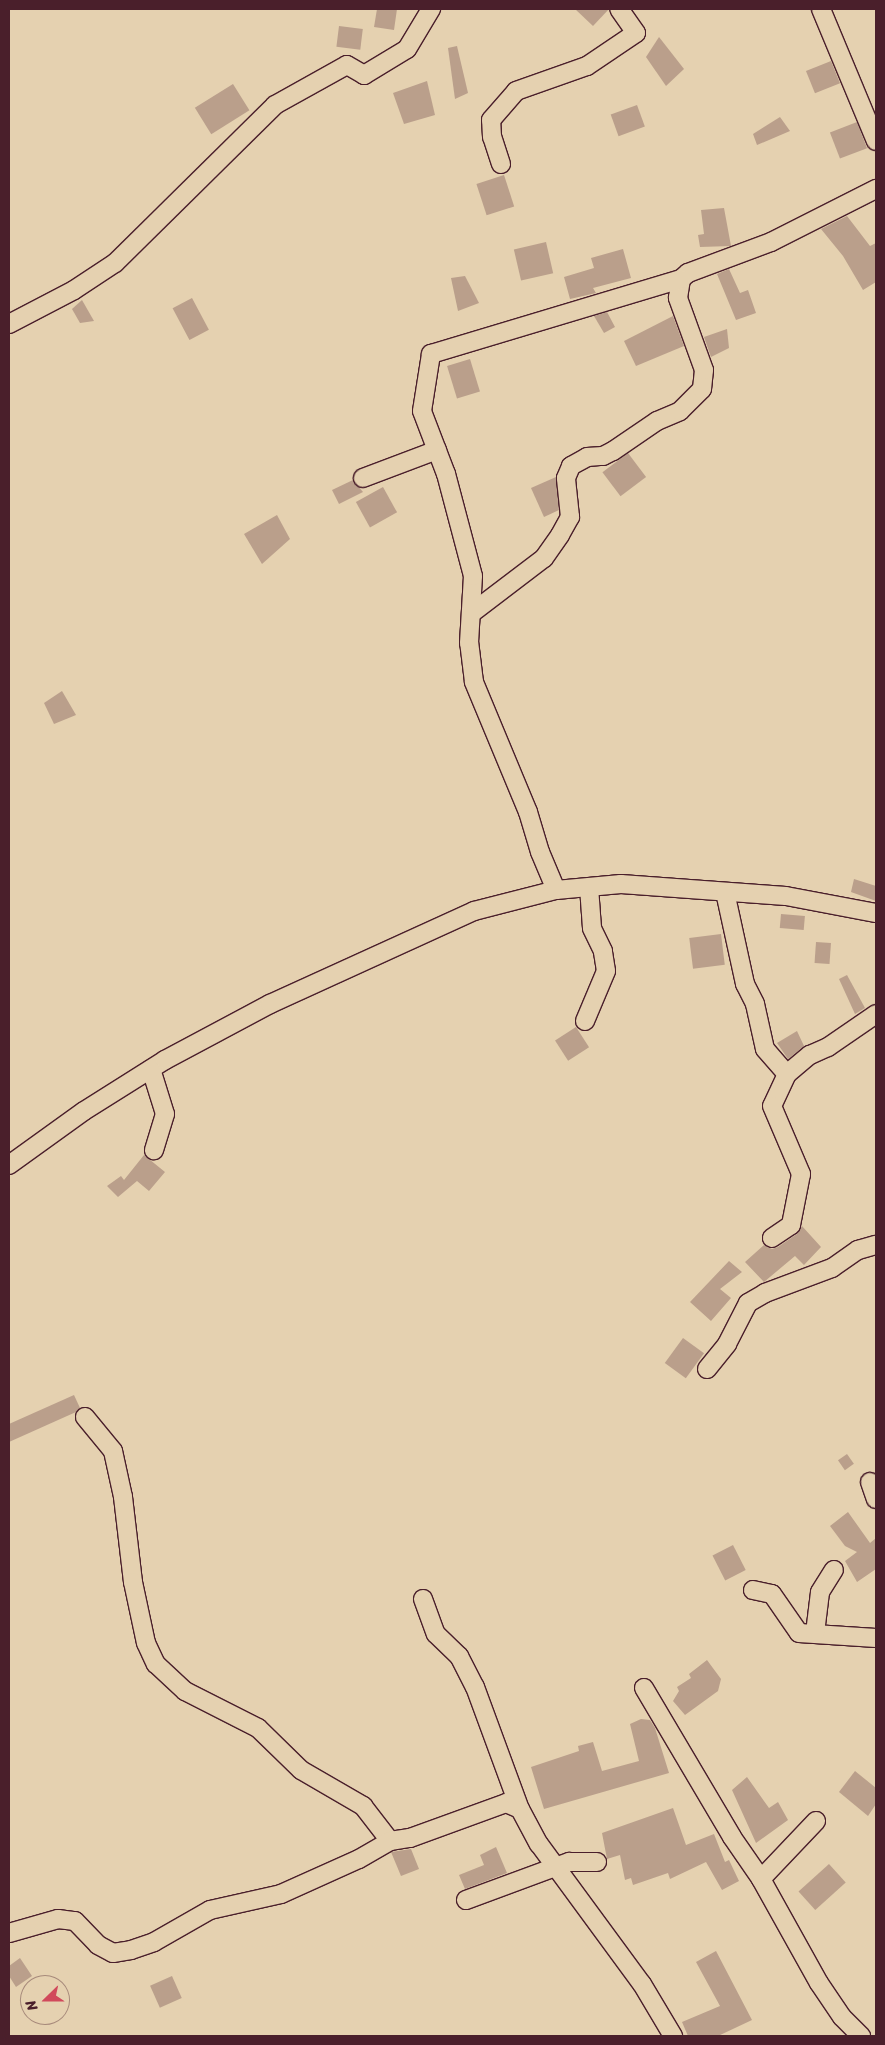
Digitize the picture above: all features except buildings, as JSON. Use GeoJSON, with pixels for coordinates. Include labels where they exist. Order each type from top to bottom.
{"type":"FeatureCollection","features":[{"type":"Feature","properties":{"kind":"street"},"geometry":{"type":"LineString","coordinates":[[9,324],[74,290],[114,263],[275,105],[347,65],[364,75],[407,49],[431,9]]}},
{"type":"Feature","properties":{"kind":"street"},"geometry":{"type":"LineString","coordinates":[[501,164],[492,137],[491,120],[516,91],[587,66],[636,33],[619,9]]}},
{"type":"Feature","properties":{"kind":"street"},"geometry":{"type":"LineString","coordinates":[[821,9],[852,76],[876,142]]}},
{"type":"Feature","properties":{"kind":"street"},"geometry":{"type":"LineString","coordinates":[[556,890],[540,852],[528,812],[474,682],[469,643],[473,612],[473,576],[464,535],[437,450],[422,411],[431,354],[681,279],[688,272],[771,242],[876,189]]}},
{"type":"Feature","properties":{"kind":"street"},"geometry":{"type":"LineString","coordinates":[[473,612],[544,558],[555,543],[570,517],[566,478],[572,466],[587,457],[603,456],[613,451],[657,422],[680,410],[702,390],[704,370],[678,298],[681,279]]}},
{"type":"Feature","properties":{"kind":"street"},"geometry":{"type":"LineString","coordinates":[[363,478],[437,450]]}},
{"type":"Feature","properties":{"kind":"street"},"geometry":{"type":"LineString","coordinates":[[9,1165],[84,1111],[151,1069],[270,1004],[474,911],[556,890],[621,884],[786,896],[876,913]]}},
{"type":"Feature","properties":{"kind":"street"},"geometry":{"type":"LineString","coordinates":[[585,1021],[606,971],[603,951],[592,928],[590,887]]}},
{"type":"Feature","properties":{"kind":"street"},"geometry":{"type":"LineString","coordinates":[[726,892],[745,984],[755,1004],[766,1049],[787,1074]]}},
{"type":"Feature","properties":{"kind":"street"},"geometry":{"type":"LineString","coordinates":[[772,1238],[792,1224],[801,1174],[772,1106],[787,1074],[810,1055],[828,1047],[876,1014]]}},
{"type":"Feature","properties":{"kind":"street"},"geometry":{"type":"LineString","coordinates":[[151,1069],[165,1114],[154,1150]]}},
{"type":"Feature","properties":{"kind":"street"},"geometry":{"type":"LineString","coordinates":[[707,1369],[727,1344],[748,1304],[765,1293],[832,1268],[858,1250],[876,1245]]}},
{"type":"Feature","properties":{"kind":"street"},"geometry":{"type":"LineString","coordinates":[[85,1417],[113,1451],[133,1582],[146,1643],[156,1664],[185,1691],[258,1728],[301,1770],[363,1806],[390,1840]]}},
{"type":"Feature","properties":{"kind":"street"},"geometry":{"type":"LineString","coordinates":[[870,1482],[876,1500]]}},
{"type":"Feature","properties":{"kind":"street"},"geometry":{"type":"LineString","coordinates":[[815,1633],[820,1592],[834,1570]]}},
{"type":"Feature","properties":{"kind":"street"},"geometry":{"type":"LineString","coordinates":[[753,1590],[772,1594],[799,1633],[876,1638]]}},
{"type":"Feature","properties":{"kind":"street"},"geometry":{"type":"LineString","coordinates":[[423,1599],[436,1634],[459,1656],[475,1686],[520,1809],[555,1869],[642,1984],[673,2036]]}},
{"type":"Feature","properties":{"kind":"street"},"geometry":{"type":"LineString","coordinates":[[644,1688],[732,1837],[761,1879],[819,1983],[842,2017],[861,2036]]}},
{"type":"Feature","properties":{"kind":"street"},"geometry":{"type":"LineString","coordinates":[[9,1933],[58,1919],[75,1922],[98,1945],[113,1953],[131,1950],[154,1942],[210,1910],[289,1890],[359,1859],[390,1840],[410,1838],[506,1802],[520,1809]]}},
{"type":"Feature","properties":{"kind":"street"},"geometry":{"type":"LineString","coordinates":[[761,1879],[816,1821]]}},
{"type":"Feature","properties":{"kind":"street"},"geometry":{"type":"LineString","coordinates":[[466,1900],[555,1869],[569,1862],[597,1862]]}}]}
